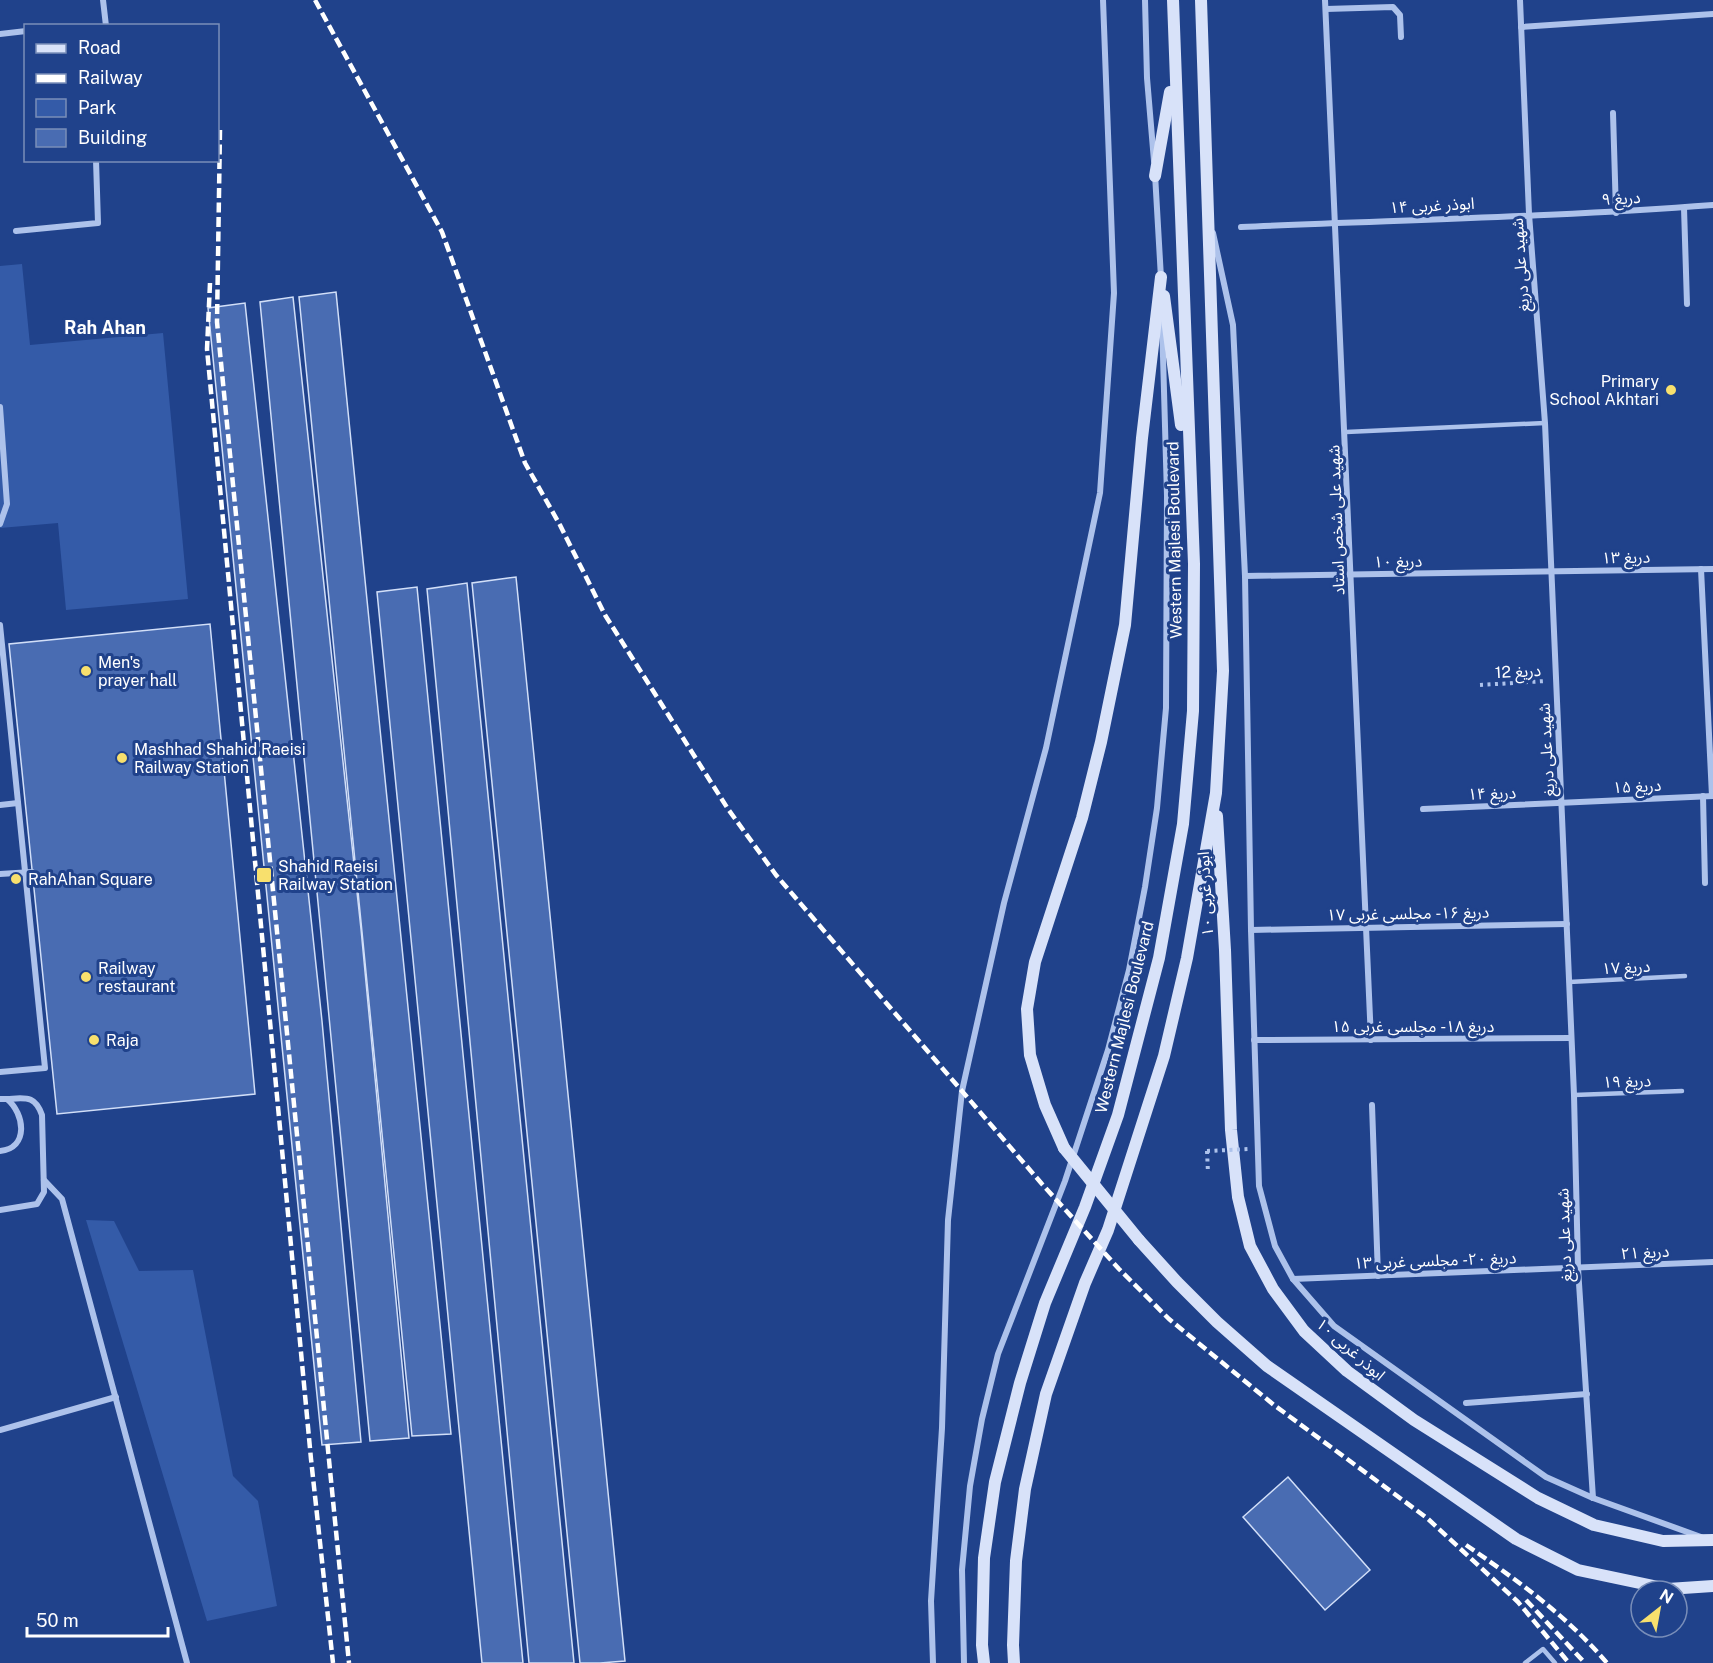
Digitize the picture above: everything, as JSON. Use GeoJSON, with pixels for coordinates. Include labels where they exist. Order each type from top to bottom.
{"type":"FeatureCollection","features":[{"type":"Feature","properties":{"kind":"main road","name":"Western Majlesi Boulevard"},"geometry":{"type":"LineString","coordinates":[[984,1663],[982,1645],[984,1558],[994,1482],[1020,1383],[1045,1304],[1085,1207],[1118,1115],[1159,958],[1183,824],[1193,711],[1194,564],[1173,0]]}},
{"type":"Feature","properties":{"kind":"main road"},"geometry":{"type":"LineString","coordinates":[[1014,1663],[1016,1561],[1024,1489],[1046,1394],[1085,1283],[1108,1230],[1164,1056],[1187,958],[1216,793],[1223,671],[1201,0]]}},
{"type":"Feature","properties":{"kind":"main road"},"geometry":{"type":"LineString","coordinates":[[1155,177],[1174,68]]}},
{"type":"Feature","properties":{"kind":"main road"},"geometry":{"type":"LineString","coordinates":[[1161,277],[1191,497]]}},
{"type":"Feature","properties":{"kind":"main road"},"geometry":{"type":"LineString","coordinates":[[1161,277],[1142,438],[1125,626],[1101,742],[1082,818],[1035,962],[1028,1009],[1030,1055],[1045,1105],[1064,1148],[1139,1240],[1176,1282],[1217,1322],[1268,1366],[1516,1539],[1578,1570],[1668,1589],[1713,1586]]}},
{"type":"Feature","properties":{"kind":"main road","name":"ابوذر غربی ۱۰"},"geometry":{"type":"LineString","coordinates":[[1216,793],[1225,950],[1231,1130],[1238,1197],[1250,1246],[1273,1289],[1304,1331],[1347,1371],[1414,1420],[1538,1498],[1594,1525],[1663,1541],[1711,1540]]}},
{"type":"Feature","properties":{"kind":"street"},"geometry":{"type":"LineString","coordinates":[[103,0],[106,24]]}},
{"type":"Feature","properties":{"kind":"street"},"geometry":{"type":"LineString","coordinates":[[933,1663],[931,1601],[942,1428],[948,1220],[962,1090],[1004,903],[1046,748],[1100,493],[1114,293],[1103,0]]}},
{"type":"Feature","properties":{"kind":"street"},"geometry":{"type":"LineString","coordinates":[[964,1663],[962,1570],[970,1486],[982,1419],[998,1354],[1065,1181],[1108,1050],[1129,970],[1157,808],[1166,708],[1167,496],[1161,277],[1147,78],[1145,0]]}},
{"type":"Feature","properties":{"kind":"street","name":"شهید علی شخص استاد"},"geometry":{"type":"LineString","coordinates":[[1325,0],[1337,223],[1371,1040]]}},
{"type":"Feature","properties":{"kind":"street","name":"شهید علی دریغ"},"geometry":{"type":"LineString","coordinates":[[1520,0],[1529,214],[1545,423],[1574,1095],[1578,1268],[1593,1498]]}},
{"type":"Feature","properties":{"kind":"street"},"geometry":{"type":"LineString","coordinates":[[1326,9],[1393,7],[1400,15],[1401,38]]}},
{"type":"Feature","properties":{"kind":"street"},"geometry":{"type":"LineString","coordinates":[[1521,27],[1713,14]]}},
{"type":"Feature","properties":{"kind":"street"},"geometry":{"type":"LineString","coordinates":[[0,34],[24,31]]}},
{"type":"Feature","properties":{"kind":"street"},"geometry":{"type":"LineString","coordinates":[[1613,113],[1616,213]]}},
{"type":"Feature","properties":{"kind":"street"},"geometry":{"type":"LineString","coordinates":[[16,231],[98,224],[96,162]]}},
{"type":"Feature","properties":{"kind":"street","name":"دریغ ۹"},"geometry":{"type":"LineString","coordinates":[[1529,214],[1616,213],[1713,205]]}},
{"type":"Feature","properties":{"kind":"street"},"geometry":{"type":"LineString","coordinates":[[1684,208],[1687,304]]}},
{"type":"Feature","properties":{"kind":"street"},"geometry":{"type":"LineString","coordinates":[[1208,209],[1233,325],[1245,576],[1251,930],[1259,1186],[1275,1246],[1293,1279],[1334,1326],[1546,1477],[1593,1498],[1711,1540]]}},
{"type":"Feature","properties":{"kind":"street","name":"ابوذر غربی ۱۴"},"geometry":{"type":"LineString","coordinates":[[1240,227],[1529,214]]}},
{"type":"Feature","properties":{"kind":"street"},"geometry":{"type":"LineString","coordinates":[[0,407],[7,504],[0,524]]}},
{"type":"Feature","properties":{"kind":"street"},"geometry":{"type":"LineString","coordinates":[[1701,569],[1712,796]]}},
{"type":"Feature","properties":{"kind":"street","name":"دریغ ۱۳"},"geometry":{"type":"LineString","coordinates":[[1551,572],[1713,569]]}},
{"type":"Feature","properties":{"kind":"street","name":"دریغ ۱۰"},"geometry":{"type":"LineString","coordinates":[[1245,576],[1551,572]]}},
{"type":"Feature","properties":{"kind":"street"},"geometry":{"type":"LineString","coordinates":[[0,625],[18,803],[29,872],[45,1068],[0,1072]]}},
{"type":"Feature","properties":{"kind":"street"},"geometry":{"type":"LineString","coordinates":[[1703,796],[1705,883]]}},
{"type":"Feature","properties":{"kind":"street","name":"دریغ ۱۵"},"geometry":{"type":"LineString","coordinates":[[1562,804],[1712,796]]}},
{"type":"Feature","properties":{"kind":"street"},"geometry":{"type":"LineString","coordinates":[[0,805],[18,803]]}},
{"type":"Feature","properties":{"kind":"street","name":"دریغ ۱۴"},"geometry":{"type":"LineString","coordinates":[[1423,809],[1562,804]]}},
{"type":"Feature","properties":{"kind":"street"},"geometry":{"type":"LineString","coordinates":[[0,874],[29,872]]}},
{"type":"Feature","properties":{"kind":"street","name":"دریغ ۱۶ - مجلسی غربی ۱۷"},"geometry":{"type":"LineString","coordinates":[[1251,930],[1567,924]]}},
{"type":"Feature","properties":{"kind":"street","name":"دریغ ۱۸ - مجلسی غربی ۱۵"},"geometry":{"type":"LineString","coordinates":[[1254,1040],[1571,1038]]}},
{"type":"Feature","properties":{"kind":"street"},"geometry":{"type":"LineString","coordinates":[[0,1210],[37,1204],[44,1192],[42,1114],[39,1106],[34,1100],[28,1098],[4,1099]]}},
{"type":"Feature","properties":{"kind":"street"},"geometry":{"type":"LineString","coordinates":[[0,1151],[8,1150],[15,1144],[22,1126],[18,1110],[4,1099]]}},
{"type":"Feature","properties":{"kind":"street"},"geometry":{"type":"LineString","coordinates":[[1372,1105],[1378,1276]]}},
{"type":"Feature","properties":{"kind":"street"},"geometry":{"type":"LineString","coordinates":[[44,1179],[62,1199],[187,1663]]}},
{"type":"Feature","properties":{"kind":"street","name":"دریغ ۲۱"},"geometry":{"type":"LineString","coordinates":[[1578,1268],[1713,1262]]}},
{"type":"Feature","properties":{"kind":"street","name":"دریغ ۲۰ - مجلسی غربی ۱۳"},"geometry":{"type":"LineString","coordinates":[[1293,1279],[1578,1268]]}},
{"type":"Feature","properties":{"kind":"street"},"geometry":{"type":"LineString","coordinates":[[1466,1403],[1587,1394]]}},
{"type":"Feature","properties":{"kind":"street"},"geometry":{"type":"LineString","coordinates":[[0,1430],[116,1397]]}},
{"type":"Feature","properties":{"kind":"lane"},"geometry":{"type":"LineString","coordinates":[[1346,432],[1545,423]]}},
{"type":"Feature","properties":{"kind":"lane","name":"دریغ ۱۷"},"geometry":{"type":"LineString","coordinates":[[1569,982],[1684,976]]}},
{"type":"Feature","properties":{"kind":"lane","name":"دریغ ۱۹"},"geometry":{"type":"LineString","coordinates":[[1574,1095],[1682,1091]]}},
{"type":"Feature","properties":{"kind":"lane"},"geometry":{"type":"LineString","coordinates":[[1525,1663],[1543,1649],[1555,1663]]}},
{"type":"Feature","properties":{"kind":"path","name":"دریغ 12"},"geometry":{"type":"LineString","coordinates":[[1480,685],[1556,681]]}},
{"type":"Feature","properties":{"kind":"path"},"geometry":{"type":"LineString","coordinates":[[1208,1173],[1207,1150],[1250,1149]]}},
{"type":"Feature","properties":{"kind":"green space"},"geometry":{"type":"Polygon","coordinates":[[[22,264],[30,345],[163,333],[188,599],[66,610],[58,523],[0,528],[0,266],[22,264]]]}},
{"type":"Feature","properties":{"kind":"green space"},"geometry":{"type":"Polygon","coordinates":[[[86,1220],[114,1221],[139,1271],[193,1270],[233,1476],[258,1501],[277,1606],[207,1621],[86,1220]]]}},
{"type":"Feature","properties":{"kind":"building"},"geometry":{"type":"Polygon","coordinates":[[[336,292],[451,1434],[412,1436],[299,297],[336,292]]]}},
{"type":"Feature","properties":{"kind":"building"},"geometry":{"type":"Polygon","coordinates":[[[293,297],[361,929],[409,1438],[370,1441],[260,302],[293,297]]]}},
{"type":"Feature","properties":{"kind":"building"},"geometry":{"type":"Polygon","coordinates":[[[245,303],[322,1021],[361,1442],[322,1445],[208,308],[245,303]]]}},
{"type":"Feature","properties":{"kind":"building"},"geometry":{"type":"Polygon","coordinates":[[[516,577],[625,1661],[580,1663],[472,583],[516,577]]]}},
{"type":"Feature","properties":{"kind":"building"},"geometry":{"type":"Polygon","coordinates":[[[467,583],[574,1663],[529,1663],[427,589],[467,583]]]}},
{"type":"Feature","properties":{"kind":"building"},"geometry":{"type":"Polygon","coordinates":[[[417,587],[523,1663],[482,1663],[377,592],[417,587]]]}},
{"type":"Feature","properties":{"kind":"building","name":"Mashhad Shahid Raeisi Railway Station"},"geometry":{"type":"Polygon","coordinates":[[[210,624],[255,1094],[57,1114],[9,644],[210,624]]]}},
{"type":"Feature","properties":{"kind":"building"},"geometry":{"type":"Polygon","coordinates":[[[1288,1477],[1370,1570],[1325,1610],[1243,1517],[1288,1477]]]}},
{"type":"Feature","properties":{"kind":"railway"},"geometry":{"type":"LineString","coordinates":[[315,0],[442,232],[525,463],[560,525],[605,615],[728,809],[776,875],[1042,1184],[1119,1269],[1169,1319],[1274,1405],[1427,1518],[1518,1602],[1569,1663]]}},
{"type":"Feature","properties":{"kind":"railway"},"geometry":{"type":"LineString","coordinates":[[220,130],[217,322],[349,1663]]}},
{"type":"Feature","properties":{"kind":"railway"},"geometry":{"type":"LineString","coordinates":[[210,283],[207,349],[311,1459],[333,1663]]}},
{"type":"Feature","properties":{"kind":"railway"},"geometry":{"type":"LineString","coordinates":[[1466,1545],[1558,1614],[1607,1663]]}},
{"type":"Feature","properties":{"kind":"railway"},"geometry":{"type":"LineString","coordinates":[[1526,1600],[1585,1663]]}},
{"type":"Feature","properties":{"kind":"place","name":"Primary School Akhtari"},"geometry":{"type":"Point","coordinates":[1671,390]}},
{"type":"Feature","properties":{"kind":"place","name":"Men's prayer hall"},"geometry":{"type":"Point","coordinates":[86,671]}},
{"type":"Feature","properties":{"kind":"place","name":"Mashhad Shahid Raeisi Railway Station"},"geometry":{"type":"Point","coordinates":[122,758]}},
{"type":"Feature","properties":{"kind":"place","name":"Shahid Raeisi Railway Station"},"geometry":{"type":"Point","coordinates":[264,875]}},
{"type":"Feature","properties":{"kind":"place","name":"RahAhan Square"},"geometry":{"type":"Point","coordinates":[16,879]}},
{"type":"Feature","properties":{"kind":"place","name":"Railway restaurant"},"geometry":{"type":"Point","coordinates":[86,977]}},
{"type":"Feature","properties":{"kind":"place","name":"Raja"},"geometry":{"type":"Point","coordinates":[94,1040]}},
{"type":"Feature","properties":{"kind":"district","name":"Rah Ahan"},"geometry":{"type":"Point","coordinates":[105,328]}}]}
